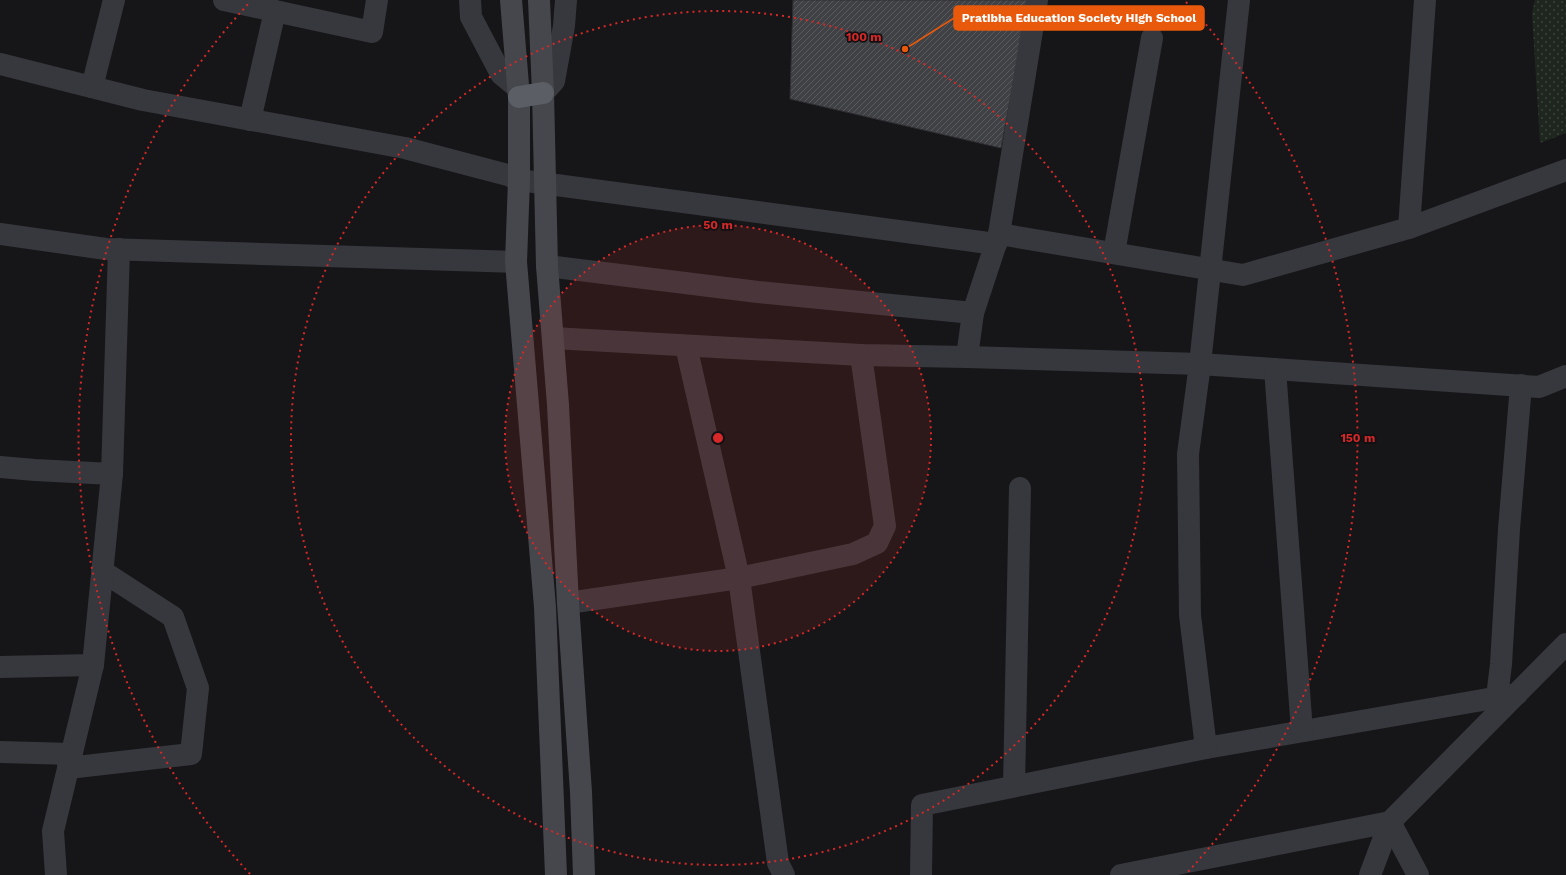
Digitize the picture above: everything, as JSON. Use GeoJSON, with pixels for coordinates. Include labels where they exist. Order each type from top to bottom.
{"type":"FeatureCollection","features":[{"type":"Feature","properties":{"kind":"highway"},"geometry":{"type":"LineString","coordinates":[[519,92],[543,92]]}},
{"type":"Feature","properties":{"kind":"main road"},"geometry":{"type":"LineString","coordinates":[[512,5],[519,92],[519,180],[516,262],[545,607],[556,875]]}},
{"type":"Feature","properties":{"kind":"main road"},"geometry":{"type":"LineString","coordinates":[[539,7],[543,92],[547,266],[558,405],[568,603],[581,792],[584,875]]}},
{"type":"Feature","properties":{"kind":"street"},"geometry":{"type":"LineString","coordinates":[[92,87],[114,0]]}},
{"type":"Feature","properties":{"kind":"street"},"geometry":{"type":"LineString","coordinates":[[224,0],[372,32],[377,0]]}},
{"type":"Feature","properties":{"kind":"street"},"geometry":{"type":"LineString","coordinates":[[470,0],[471,16],[501,74],[519,92]]}},
{"type":"Feature","properties":{"kind":"street"},"geometry":{"type":"LineString","coordinates":[[543,92],[554,81],[564,26],[566,0]]}},
{"type":"Feature","properties":{"kind":"street"},"geometry":{"type":"LineString","coordinates":[[967,357],[973,313],[998,239],[1037,0]]}},
{"type":"Feature","properties":{"kind":"street"},"geometry":{"type":"LineString","coordinates":[[1206,748],[1190,614],[1188,462],[1239,0]]}},
{"type":"Feature","properties":{"kind":"street"},"geometry":{"type":"LineString","coordinates":[[1409,228],[1425,0]]}},
{"type":"Feature","properties":{"kind":"street"},"geometry":{"type":"LineString","coordinates":[[250,120],[274,11]]}},
{"type":"Feature","properties":{"kind":"street"},"geometry":{"type":"LineString","coordinates":[[1114,253],[1152,38]]}},
{"type":"Feature","properties":{"kind":"street"},"geometry":{"type":"LineString","coordinates":[[0,64],[143,100],[405,148],[508,175],[519,180],[1114,253],[1243,275],[1409,228],[1566,170]]}},
{"type":"Feature","properties":{"kind":"street"},"geometry":{"type":"LineString","coordinates":[[0,234],[106,249],[516,262]]}},
{"type":"Feature","properties":{"kind":"street"},"geometry":{"type":"LineString","coordinates":[[56,875],[53,831],[93,665],[112,474],[119,249]]}},
{"type":"Feature","properties":{"kind":"street"},"geometry":{"type":"LineString","coordinates":[[547,266],[758,292],[973,313]]}},
{"type":"Feature","properties":{"kind":"street"},"geometry":{"type":"LineString","coordinates":[[553,338],[860,355],[1200,364],[1540,387],[1566,376]]}},
{"type":"Feature","properties":{"kind":"street"},"geometry":{"type":"LineString","coordinates":[[686,346],[739,578],[778,863],[784,875]]}},
{"type":"Feature","properties":{"kind":"street"},"geometry":{"type":"LineString","coordinates":[[568,603],[739,578],[853,554],[877,543],[885,526],[860,355]]}},
{"type":"Feature","properties":{"kind":"street"},"geometry":{"type":"LineString","coordinates":[[1276,369],[1302,731]]}},
{"type":"Feature","properties":{"kind":"street"},"geometry":{"type":"LineString","coordinates":[[1507,695],[1501,664],[1509,529],[1521,385]]}},
{"type":"Feature","properties":{"kind":"street"},"geometry":{"type":"LineString","coordinates":[[0,467],[112,474]]}},
{"type":"Feature","properties":{"kind":"street"},"geometry":{"type":"LineString","coordinates":[[1014,786],[1020,488]]}},
{"type":"Feature","properties":{"kind":"street"},"geometry":{"type":"LineString","coordinates":[[0,752],[70,761],[190,754],[198,688],[173,617],[102,571]]}},
{"type":"Feature","properties":{"kind":"street"},"geometry":{"type":"LineString","coordinates":[[1370,875],[1390,822],[1507,695],[1566,644]]}},
{"type":"Feature","properties":{"kind":"street"},"geometry":{"type":"LineString","coordinates":[[0,666],[93,665]]}},
{"type":"Feature","properties":{"kind":"street"},"geometry":{"type":"LineString","coordinates":[[921,875],[922,805],[1206,748],[1507,695]]}},
{"type":"Feature","properties":{"kind":"street"},"geometry":{"type":"LineString","coordinates":[[1121,875],[1390,822]]}},
{"type":"Feature","properties":{"kind":"street"},"geometry":{"type":"LineString","coordinates":[[1390,822],[1418,875]]}},
{"type":"Feature","properties":{"kind":"shaded area"},"geometry":{"type":"Polygon","coordinates":[[[1535,0],[1566,0],[1566,133],[1540,143],[1532,13],[1535,0]]]}},
{"type":"Feature","properties":{"kind":"building"},"geometry":{"type":"Polygon","coordinates":[[[793,0],[1029,0],[1001,148],[790,99],[793,0]]]}},
{"type":"Feature","properties":{"kind":"place","name":"Pratibha Education Society HIgh School"},"geometry":{"type":"Point","coordinates":[905,49]}}]}
